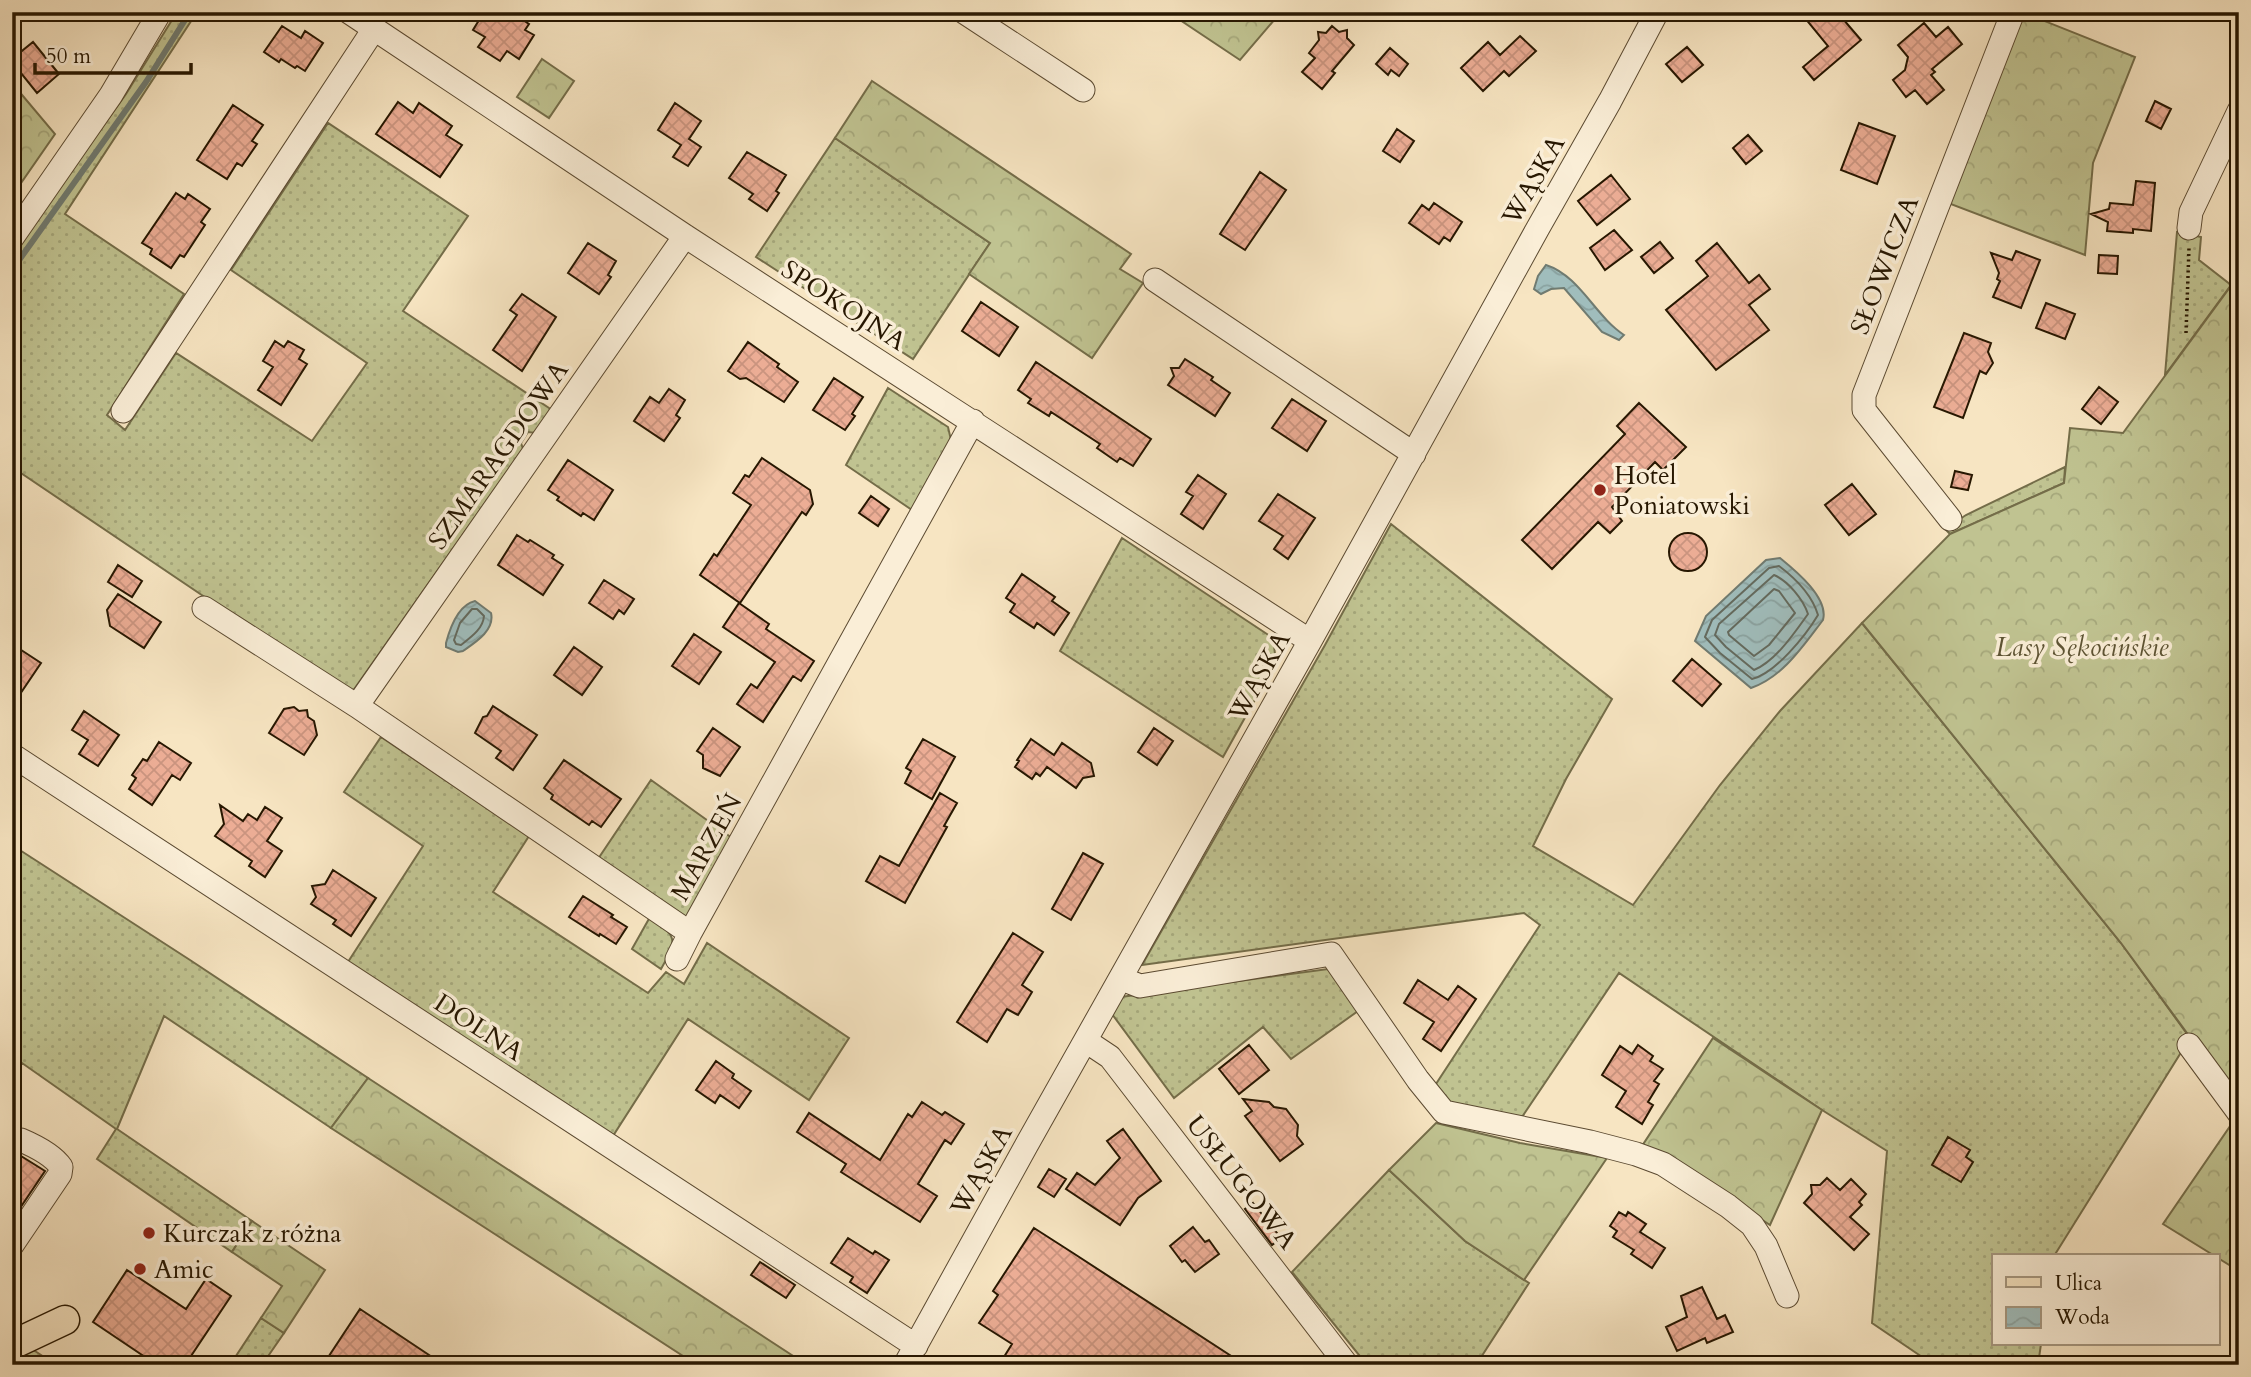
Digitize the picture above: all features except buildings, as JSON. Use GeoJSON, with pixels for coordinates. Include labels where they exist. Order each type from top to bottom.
{"type":"FeatureCollection","features":[{"type":"Feature","properties":{"kind":"main road"},"geometry":{"type":"LineString","coordinates":[[12,1345],[65,1320]]}},
{"type":"Feature","properties":{"kind":"street"},"geometry":{"type":"LineString","coordinates":[[12,237],[111,95],[160,12]]}},
{"type":"Feature","properties":{"kind":"street","name":"SPOKOJNA"},"geometry":{"type":"LineString","coordinates":[[349,12],[685,236],[1310,641]]}},
{"type":"Feature","properties":{"kind":"street"},"geometry":{"type":"LineString","coordinates":[[964,12],[1083,90]]}},
{"type":"Feature","properties":{"kind":"street","name":"WĄSKA"},"geometry":{"type":"LineString","coordinates":[[911,1356],[1657,12]]}},
{"type":"Feature","properties":{"kind":"street","name":"SŁOWICZA"},"geometry":{"type":"LineString","coordinates":[[1950,519],[1864,410],[1864,395],[2012,12]]}},
{"type":"Feature","properties":{"kind":"street"},"geometry":{"type":"LineString","coordinates":[[123,411],[374,29]]}},
{"type":"Feature","properties":{"kind":"street"},"geometry":{"type":"LineString","coordinates":[[2189,228],[2191,212],[2239,111]]}},
{"type":"Feature","properties":{"kind":"street","name":"SZMARAGDOWA"},"geometry":{"type":"LineString","coordinates":[[357,706],[685,236]]}},
{"type":"Feature","properties":{"kind":"street"},"geometry":{"type":"LineString","coordinates":[[1155,280],[1414,454]]}},
{"type":"Feature","properties":{"kind":"street","name":"MARZEŃ"},"geometry":{"type":"LineString","coordinates":[[204,608],[357,706],[690,933],[973,421]]}},
{"type":"Feature","properties":{"kind":"street","name":"DOLNA"},"geometry":{"type":"LineString","coordinates":[[12,755],[911,1356]]}},
{"type":"Feature","properties":{"kind":"street"},"geometry":{"type":"LineString","coordinates":[[677,959],[690,933]]}},
{"type":"Feature","properties":{"kind":"street"},"geometry":{"type":"LineString","coordinates":[[1122,979],[1140,986],[1331,954],[1418,1080],[1444,1111],[1590,1142],[1663,1164],[1728,1206],[1752,1225],[1766,1246],[1787,1296]]}},
{"type":"Feature","properties":{"kind":"street","name":"USŁUGOWA"},"geometry":{"type":"LineString","coordinates":[[1086,1041],[1110,1057],[1347,1365]]}},
{"type":"Feature","properties":{"kind":"street"},"geometry":{"type":"LineString","coordinates":[[2189,1045],[2239,1113]]}},
{"type":"Feature","properties":{"kind":"street"},"geometry":{"type":"LineString","coordinates":[[12,1144],[21,1140],[30,1144],[57,1161],[61,1167],[60,1174],[12,1245]]}},
{"type":"Feature","properties":{"kind":"path"},"geometry":{"type":"LineString","coordinates":[[2186,333],[2189,228]]}},
{"type":"Feature","properties":{"kind":"green space"},"geometry":{"type":"Polygon","coordinates":[[[177,12],[197,12],[65,214],[184,294],[107,415],[125,430],[176,353],[312,441],[367,363],[231,270],[328,123],[468,216],[403,311],[552,410],[536,433],[528,432],[521,443],[523,449],[350,695],[12,467],[12,253],[126,94],[177,12]]]}},
{"type":"Feature","properties":{"kind":"green space"},"geometry":{"type":"Polygon","coordinates":[[[1168,12],[1281,12],[1240,60],[1168,12]]]}},
{"type":"Feature","properties":{"kind":"green space"},"geometry":{"type":"Polygon","coordinates":[[[2022,12],[2135,57],[2093,163],[2085,255],[1948,203],[2022,12]]]}},
{"type":"Feature","properties":{"kind":"green space"},"geometry":{"type":"Polygon","coordinates":[[[542,59],[574,81],[549,118],[517,97],[542,59]]]}},
{"type":"Feature","properties":{"kind":"green space"},"geometry":{"type":"Polygon","coordinates":[[[872,81],[1131,254],[1120,269],[1143,283],[1092,358],[969,274],[990,243],[835,138],[872,81]]]}},
{"type":"Feature","properties":{"kind":"green space"},"geometry":{"type":"Polygon","coordinates":[[[12,83],[55,134],[12,196],[12,83]]]}},
{"type":"Feature","properties":{"kind":"green space"},"geometry":{"type":"Polygon","coordinates":[[[835,138],[990,243],[913,359],[756,257],[835,138]]]}},
{"type":"Feature","properties":{"kind":"green space"},"geometry":{"type":"Polygon","coordinates":[[[2177,232],[2201,237],[2199,260],[2231,285],[2165,375],[2177,232]]]}},
{"type":"Feature","properties":{"kind":"green space","name":"Lasy Sękocińskie"},"geometry":{"type":"Polygon","coordinates":[[[2239,275],[2239,1104],[2121,943],[1862,623],[1950,534],[2064,483],[2070,428],[2123,433],[2239,275]]]}},
{"type":"Feature","properties":{"kind":"green space"},"geometry":{"type":"Polygon","coordinates":[[[888,388],[948,427],[951,440],[912,510],[846,465],[888,388]]]}},
{"type":"Feature","properties":{"kind":"green space"},"geometry":{"type":"Polygon","coordinates":[[[2065,467],[2064,483],[1950,534],[1945,529],[1966,515],[2065,467]]]}},
{"type":"Feature","properties":{"kind":"green space"},"geometry":{"type":"Polygon","coordinates":[[[1391,524],[1612,699],[1566,779],[1533,846],[1633,905],[1720,785],[1780,711],[1862,623],[2121,943],[2190,1038],[2055,1254],[1992,1254],[1992,1346],[2041,1346],[2038,1365],[1934,1365],[1872,1323],[1887,1151],[1619,973],[1520,1120],[1447,1106],[1434,1087],[1540,925],[1524,913],[1142,965],[1391,524]]]}},
{"type":"Feature","properties":{"kind":"green space"},"geometry":{"type":"Polygon","coordinates":[[[1122,538],[1273,638],[1276,662],[1223,757],[1060,651],[1122,538]]]}},
{"type":"Feature","properties":{"kind":"green space"},"geometry":{"type":"Polygon","coordinates":[[[381,737],[529,836],[493,892],[648,993],[666,972],[684,984],[707,943],[849,1038],[809,1100],[688,1019],[611,1139],[348,962],[423,846],[344,792],[381,737]]]}},
{"type":"Feature","properties":{"kind":"green space"},"geometry":{"type":"Polygon","coordinates":[[[651,780],[732,838],[688,918],[598,859],[651,780]]]}},
{"type":"Feature","properties":{"kind":"green space"},"geometry":{"type":"Polygon","coordinates":[[[12,845],[368,1078],[331,1128],[164,1016],[117,1129],[252,1221],[232,1252],[97,1159],[116,1129],[22,1063],[12,1076],[12,845]]]}},
{"type":"Feature","properties":{"kind":"green space"},"geometry":{"type":"Polygon","coordinates":[[[650,917],[666,929],[672,939],[670,951],[661,969],[632,949],[650,917]]]}},
{"type":"Feature","properties":{"kind":"green space"},"geometry":{"type":"Polygon","coordinates":[[[1328,969],[1358,1011],[1291,1059],[1263,1027],[1174,1098],[1112,1014],[1121,997],[1328,969]]]}},
{"type":"Feature","properties":{"kind":"green space"},"geometry":{"type":"Polygon","coordinates":[[[1713,1038],[1822,1110],[1770,1225],[1656,1150],[1642,1146],[1713,1038]]]}},
{"type":"Feature","properties":{"kind":"green space"},"geometry":{"type":"Polygon","coordinates":[[[368,1078],[807,1365],[697,1365],[331,1128],[368,1078]]]}},
{"type":"Feature","properties":{"kind":"green space"},"geometry":{"type":"Polygon","coordinates":[[[2235,1119],[2239,1124],[2239,1271],[2220,1259],[2220,1254],[2212,1254],[2163,1224],[2235,1119]]]}},
{"type":"Feature","properties":{"kind":"green space"},"geometry":{"type":"Polygon","coordinates":[[[1436,1123],[1520,1143],[1607,1158],[1524,1280],[1465,1241],[1389,1170],[1436,1123]]]}},
{"type":"Feature","properties":{"kind":"green space"},"geometry":{"type":"Polygon","coordinates":[[[1389,1170],[1465,1241],[1529,1283],[1476,1365],[1367,1365],[1292,1272],[1389,1170]]]}},
{"type":"Feature","properties":{"kind":"green space"},"geometry":{"type":"Polygon","coordinates":[[[252,1221],[325,1270],[284,1333],[261,1318],[282,1286],[232,1252],[252,1221]]]}},
{"type":"Feature","properties":{"kind":"green space"},"geometry":{"type":"Polygon","coordinates":[[[261,1318],[284,1333],[262,1365],[230,1365],[261,1318]]]}},
{"type":"Feature","properties":{"kind":"green space"},"geometry":{"type":"Polygon","coordinates":[[[29,1347],[56,1365],[20,1365],[12,1360],[12,1356],[29,1347]]]}},
{"type":"Feature","properties":{"kind":"water"},"geometry":{"type":"Polygon","coordinates":[[[1546,265],[1568,278],[1604,318],[1624,335],[1619,340],[1602,332],[1564,288],[1551,289],[1541,294],[1534,289],[1538,276],[1546,265]]]}},
{"type":"Feature","properties":{"kind":"water"},"geometry":{"type":"Polygon","coordinates":[[[1780,558],[1816,594],[1824,612],[1823,620],[1783,669],[1751,688],[1695,641],[1706,616],[1766,560],[1780,558]]]}},
{"type":"Feature","properties":{"kind":"water"},"geometry":{"type":"Polygon","coordinates":[[[475,601],[491,613],[487,630],[479,640],[463,651],[458,652],[446,647],[452,624],[464,607],[475,601]]]}},
{"type":"Feature","properties":{"kind":"waterway"},"geometry":{"type":"LineString","coordinates":[[12,270],[146,82],[190,12]]}},
{"type":"Feature","properties":{"kind":"place","name":"Hotel Poniatowski"},"geometry":{"type":"Point","coordinates":[1600,490]}},
{"type":"Feature","properties":{"kind":"place","name":"Kurczak z różna"},"geometry":{"type":"Point","coordinates":[149,1233]}},
{"type":"Feature","properties":{"kind":"place","name":"Amic"},"geometry":{"type":"Point","coordinates":[140,1269]}}]}
